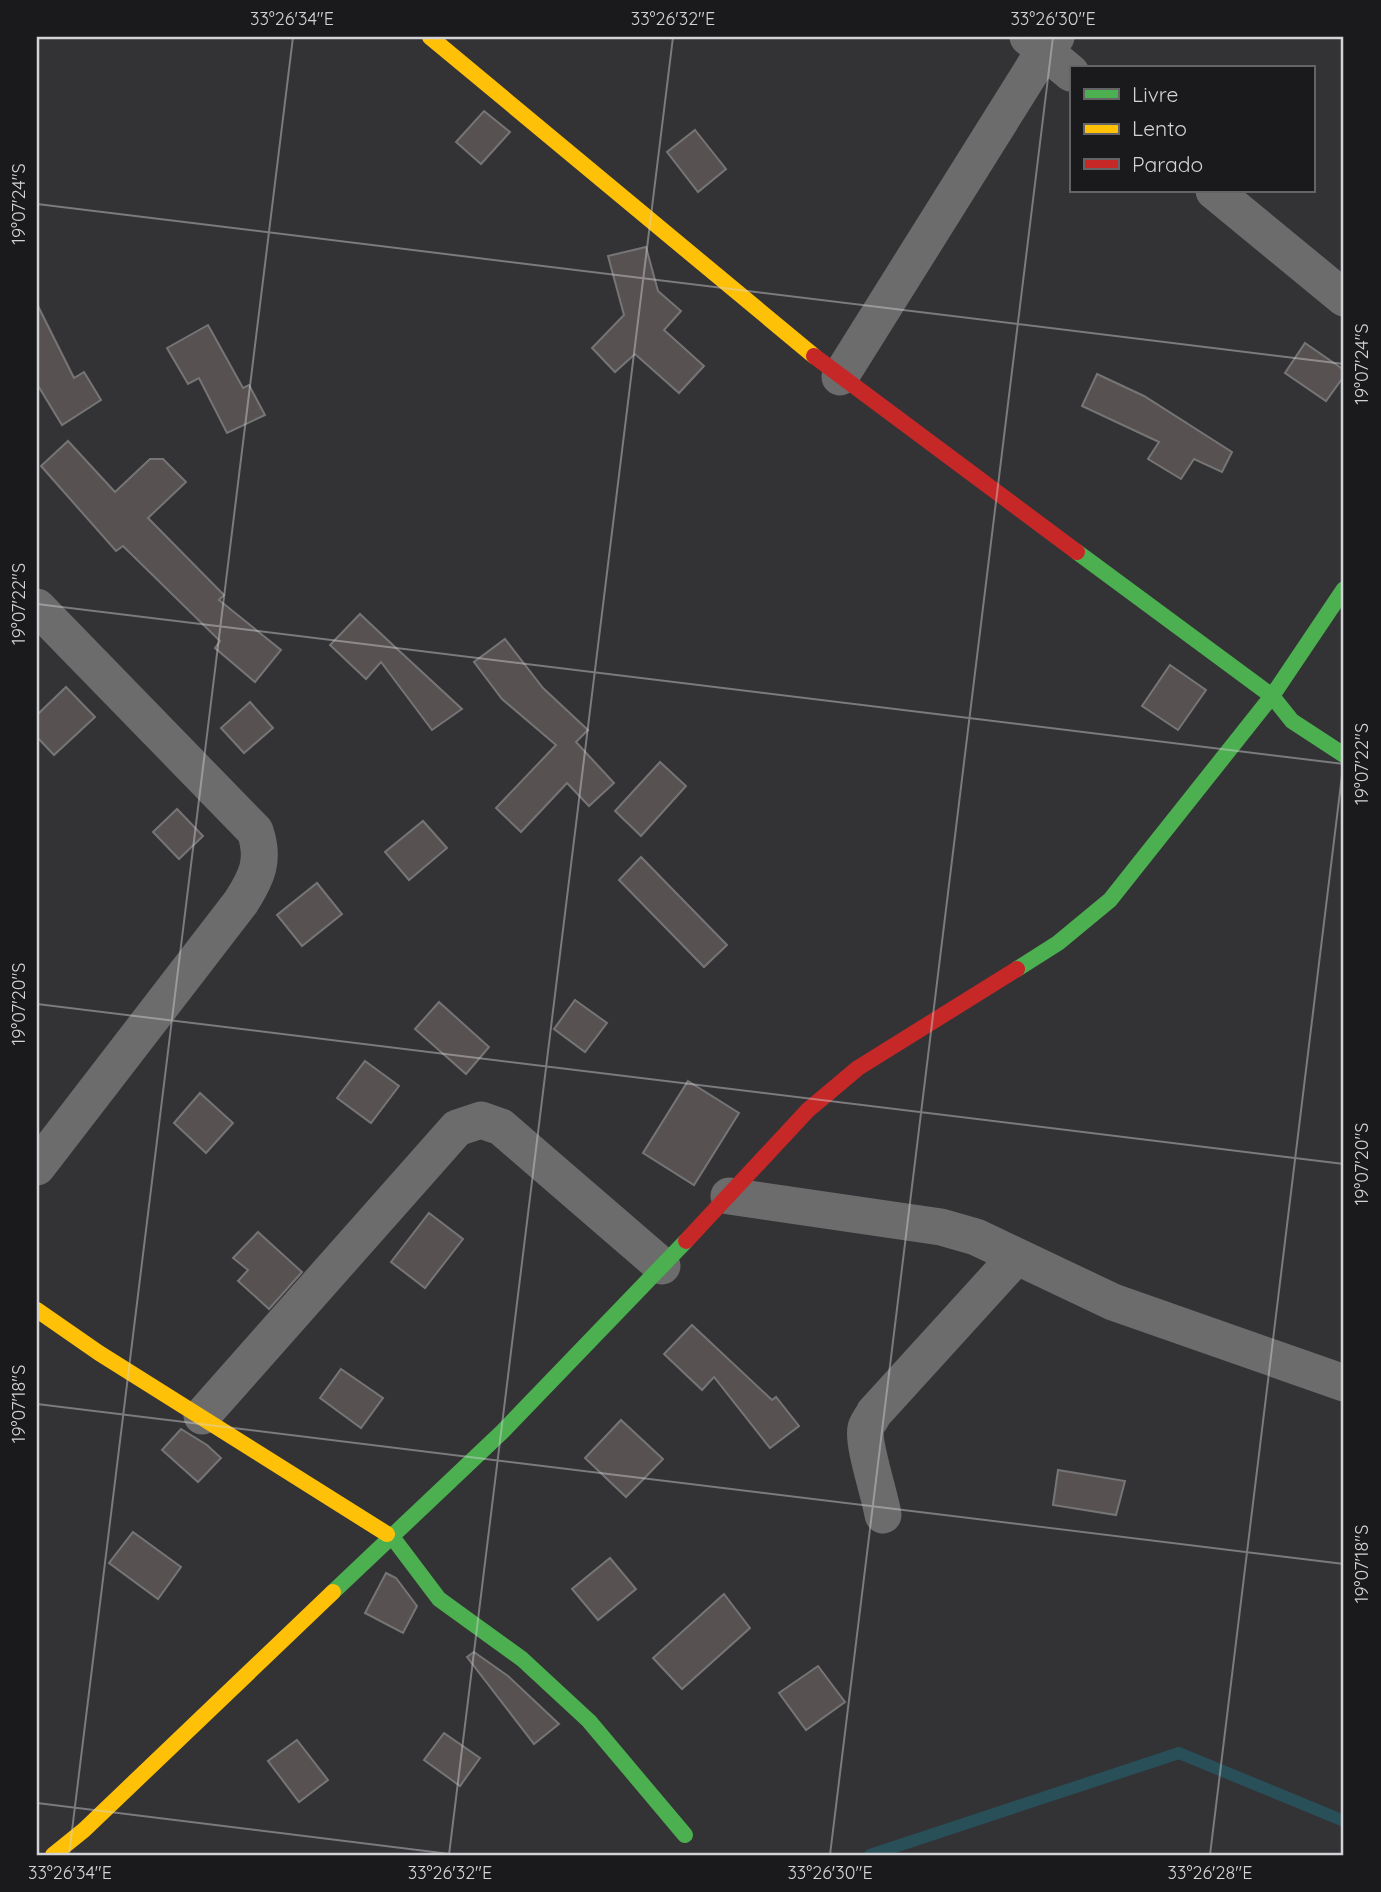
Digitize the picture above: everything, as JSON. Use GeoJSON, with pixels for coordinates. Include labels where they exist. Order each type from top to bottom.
{"type":"FeatureCollection","features":[{"type":"Feature","properties":{"kind":"street"},"geometry":{"type":"LineString","coordinates":[[430,37],[840,377],[1272,696],[1292,721],[1344,755]]}},
{"type":"Feature","properties":{"kind":"street"},"geometry":{"type":"LineString","coordinates":[[840,377],[1050,49]]}},
{"type":"Feature","properties":{"kind":"street"},"geometry":{"type":"LineString","coordinates":[[1215,192],[1344,299]]}},
{"type":"Feature","properties":{"kind":"street"},"geometry":{"type":"LineString","coordinates":[[53,1855],[94,1820],[394,1538],[502,1432],[808,1110],[858,1068],[1058,943],[1110,900],[1272,696],[1344,589]]}},
{"type":"Feature","properties":{"kind":"street"},"geometry":{"type":"LineString","coordinates":[[37,607],[255,831],[261,849],[255,880],[241,902],[37,1167]]}},
{"type":"Feature","properties":{"kind":"street"},"geometry":{"type":"LineString","coordinates":[[202,1416],[457,1128],[481,1120],[501,1127],[662,1266]]}},
{"type":"Feature","properties":{"kind":"street"},"geometry":{"type":"LineString","coordinates":[[729,1196],[942,1227],[976,1237],[1113,1301],[1344,1383]]}},
{"type":"Feature","properties":{"kind":"street"},"geometry":{"type":"LineString","coordinates":[[884,1514],[866,1443],[866,1427],[874,1413],[1016,1256]]}},
{"type":"Feature","properties":{"kind":"street"},"geometry":{"type":"LineString","coordinates":[[37,1310],[99,1353],[394,1538],[439,1599],[522,1660],[589,1721],[685,1835]]}},
{"type":"Feature","properties":{"kind":"building"},"geometry":{"type":"Polygon","coordinates":[[[484,111],[510,132],[481,164],[456,142],[484,111]]]}},
{"type":"Feature","properties":{"kind":"building"},"geometry":{"type":"Polygon","coordinates":[[[695,130],[726,169],[698,192],[667,152],[695,130]]]}},
{"type":"Feature","properties":{"kind":"building"},"geometry":{"type":"Polygon","coordinates":[[[646,247],[658,291],[681,311],[664,330],[704,366],[679,393],[635,354],[615,372],[592,348],[624,315],[608,256],[646,247]]]}},
{"type":"Feature","properties":{"kind":"building"},"geometry":{"type":"Polygon","coordinates":[[[37,304],[74,378],[84,372],[101,400],[62,425],[37,384],[37,304]]]}},
{"type":"Feature","properties":{"kind":"building"},"geometry":{"type":"Polygon","coordinates":[[[208,325],[243,388],[249,385],[265,415],[227,433],[199,378],[188,384],[167,348],[208,325]]]}},
{"type":"Feature","properties":{"kind":"building"},"geometry":{"type":"Polygon","coordinates":[[[1305,343],[1344,370],[1344,376],[1326,401],[1285,373],[1305,343]]]}},
{"type":"Feature","properties":{"kind":"building"},"geometry":{"type":"Polygon","coordinates":[[[1097,374],[1144,396],[1232,452],[1222,472],[1194,459],[1181,479],[1148,459],[1159,442],[1082,406],[1097,374]]]}},
{"type":"Feature","properties":{"kind":"building"},"geometry":{"type":"Polygon","coordinates":[[[68,441],[115,492],[150,459],[163,459],[186,482],[148,518],[224,595],[219,600],[281,650],[255,682],[215,648],[220,641],[123,546],[116,551],[41,466],[68,441]]]}},
{"type":"Feature","properties":{"kind":"building"},"geometry":{"type":"Polygon","coordinates":[[[360,614],[462,709],[432,730],[381,662],[366,679],[330,645],[360,614]]]}},
{"type":"Feature","properties":{"kind":"building"},"geometry":{"type":"Polygon","coordinates":[[[505,639],[543,688],[588,730],[576,742],[614,783],[589,806],[567,783],[521,832],[496,808],[556,745],[502,699],[474,662],[505,639]]]}},
{"type":"Feature","properties":{"kind":"building"},"geometry":{"type":"Polygon","coordinates":[[[1170,665],[1206,690],[1178,730],[1142,706],[1170,665]]]}},
{"type":"Feature","properties":{"kind":"building"},"geometry":{"type":"Polygon","coordinates":[[[66,687],[95,717],[54,755],[37,737],[37,715],[66,687]]]}},
{"type":"Feature","properties":{"kind":"building"},"geometry":{"type":"Polygon","coordinates":[[[250,702],[273,728],[244,753],[221,728],[250,702]]]}},
{"type":"Feature","properties":{"kind":"building"},"geometry":{"type":"Polygon","coordinates":[[[660,762],[686,786],[641,836],[615,811],[660,762]]]}},
{"type":"Feature","properties":{"kind":"building"},"geometry":{"type":"Polygon","coordinates":[[[177,809],[203,836],[179,859],[153,832],[177,809]]]}},
{"type":"Feature","properties":{"kind":"building"},"geometry":{"type":"Polygon","coordinates":[[[423,821],[447,848],[409,880],[385,852],[423,821]]]}},
{"type":"Feature","properties":{"kind":"building"},"geometry":{"type":"Polygon","coordinates":[[[641,857],[727,945],[704,967],[619,880],[641,857]]]}},
{"type":"Feature","properties":{"kind":"building"},"geometry":{"type":"Polygon","coordinates":[[[317,883],[342,914],[302,946],[277,915],[317,883]]]}},
{"type":"Feature","properties":{"kind":"building"},"geometry":{"type":"Polygon","coordinates":[[[575,1000],[607,1023],[585,1052],[554,1029],[575,1000]]]}},
{"type":"Feature","properties":{"kind":"building"},"geometry":{"type":"Polygon","coordinates":[[[439,1002],[489,1047],[466,1074],[415,1029],[439,1002]]]}},
{"type":"Feature","properties":{"kind":"building"},"geometry":{"type":"Polygon","coordinates":[[[365,1061],[399,1086],[371,1123],[337,1098],[365,1061]]]}},
{"type":"Feature","properties":{"kind":"building"},"geometry":{"type":"Polygon","coordinates":[[[688,1081],[739,1113],[694,1185],[643,1153],[688,1081]]]}},
{"type":"Feature","properties":{"kind":"building"},"geometry":{"type":"Polygon","coordinates":[[[200,1093],[233,1123],[206,1153],[174,1123],[200,1093]]]}},
{"type":"Feature","properties":{"kind":"building"},"geometry":{"type":"Polygon","coordinates":[[[429,1213],[463,1239],[425,1288],[391,1262],[429,1213]]]}},
{"type":"Feature","properties":{"kind":"building"},"geometry":{"type":"Polygon","coordinates":[[[258,1232],[302,1272],[269,1309],[238,1281],[248,1270],[233,1258],[258,1232]]]}},
{"type":"Feature","properties":{"kind":"building"},"geometry":{"type":"Polygon","coordinates":[[[692,1325],[772,1400],[776,1397],[799,1426],[770,1448],[714,1377],[702,1390],[664,1354],[692,1325]]]}},
{"type":"Feature","properties":{"kind":"building"},"geometry":{"type":"Polygon","coordinates":[[[341,1369],[383,1398],[361,1428],[320,1398],[341,1369]]]}},
{"type":"Feature","properties":{"kind":"building"},"geometry":{"type":"Polygon","coordinates":[[[621,1420],[663,1459],[626,1497],[585,1458],[621,1420]]]}},
{"type":"Feature","properties":{"kind":"building"},"geometry":{"type":"Polygon","coordinates":[[[181,1429],[207,1445],[221,1458],[198,1482],[162,1450],[181,1429]]]}},
{"type":"Feature","properties":{"kind":"building"},"geometry":{"type":"Polygon","coordinates":[[[1058,1470],[1125,1481],[1116,1515],[1053,1505],[1058,1470]]]}},
{"type":"Feature","properties":{"kind":"building"},"geometry":{"type":"Polygon","coordinates":[[[133,1532],[181,1567],[158,1599],[109,1563],[133,1532]]]}},
{"type":"Feature","properties":{"kind":"building"},"geometry":{"type":"Polygon","coordinates":[[[610,1558],[636,1589],[598,1620],[572,1589],[610,1558]]]}},
{"type":"Feature","properties":{"kind":"building"},"geometry":{"type":"Polygon","coordinates":[[[386,1573],[396,1578],[417,1606],[403,1633],[365,1613],[386,1573]]]}},
{"type":"Feature","properties":{"kind":"building"},"geometry":{"type":"Polygon","coordinates":[[[724,1594],[750,1628],[682,1689],[653,1658],[724,1594]]]}},
{"type":"Feature","properties":{"kind":"building"},"geometry":{"type":"Polygon","coordinates":[[[474,1652],[508,1676],[559,1724],[534,1744],[467,1657],[474,1652]]]}},
{"type":"Feature","properties":{"kind":"building"},"geometry":{"type":"Polygon","coordinates":[[[818,1666],[845,1702],[806,1730],[779,1693],[818,1666]]]}},
{"type":"Feature","properties":{"kind":"building"},"geometry":{"type":"Polygon","coordinates":[[[444,1733],[480,1758],[460,1786],[424,1760],[444,1733]]]}},
{"type":"Feature","properties":{"kind":"building"},"geometry":{"type":"Polygon","coordinates":[[[297,1740],[328,1780],[299,1802],[268,1761],[297,1740]]]}},
{"type":"Feature","properties":{"kind":"waterway"},"geometry":{"type":"LineString","coordinates":[[870,1855],[1179,1753],[1344,1821]]}},
{"type":"Feature","properties":{"kind":"traffic: fast"},"geometry":{"type":"LineString","coordinates":[[1077,552],[1272,696],[1292,721],[1344,755]]}},
{"type":"Feature","properties":{"kind":"traffic: fast"},"geometry":{"type":"LineString","coordinates":[[1017,969],[1058,943],[1110,900],[1272,696],[1344,589]]}},
{"type":"Feature","properties":{"kind":"traffic: fast"},"geometry":{"type":"LineString","coordinates":[[333,1592],[502,1432],[686,1241]]}},
{"type":"Feature","properties":{"kind":"traffic: fast"},"geometry":{"type":"LineString","coordinates":[[387,1534],[393,1538],[439,1599],[522,1659],[589,1721],[685,1835]]}},
{"type":"Feature","properties":{"kind":"traffic: slow"},"geometry":{"type":"LineString","coordinates":[[430,37],[814,356]]}},
{"type":"Feature","properties":{"kind":"traffic: slow"},"geometry":{"type":"LineString","coordinates":[[37,1310],[99,1353],[387,1534]]}},
{"type":"Feature","properties":{"kind":"traffic: slow"},"geometry":{"type":"LineString","coordinates":[[53,1855],[84,1830],[333,1592]]}},
{"type":"Feature","properties":{"kind":"traffic: jam"},"geometry":{"type":"LineString","coordinates":[[814,356],[1077,552]]}},
{"type":"Feature","properties":{"kind":"traffic: jam"},"geometry":{"type":"LineString","coordinates":[[686,1241],[808,1110],[858,1068],[1017,969]]}}]}
